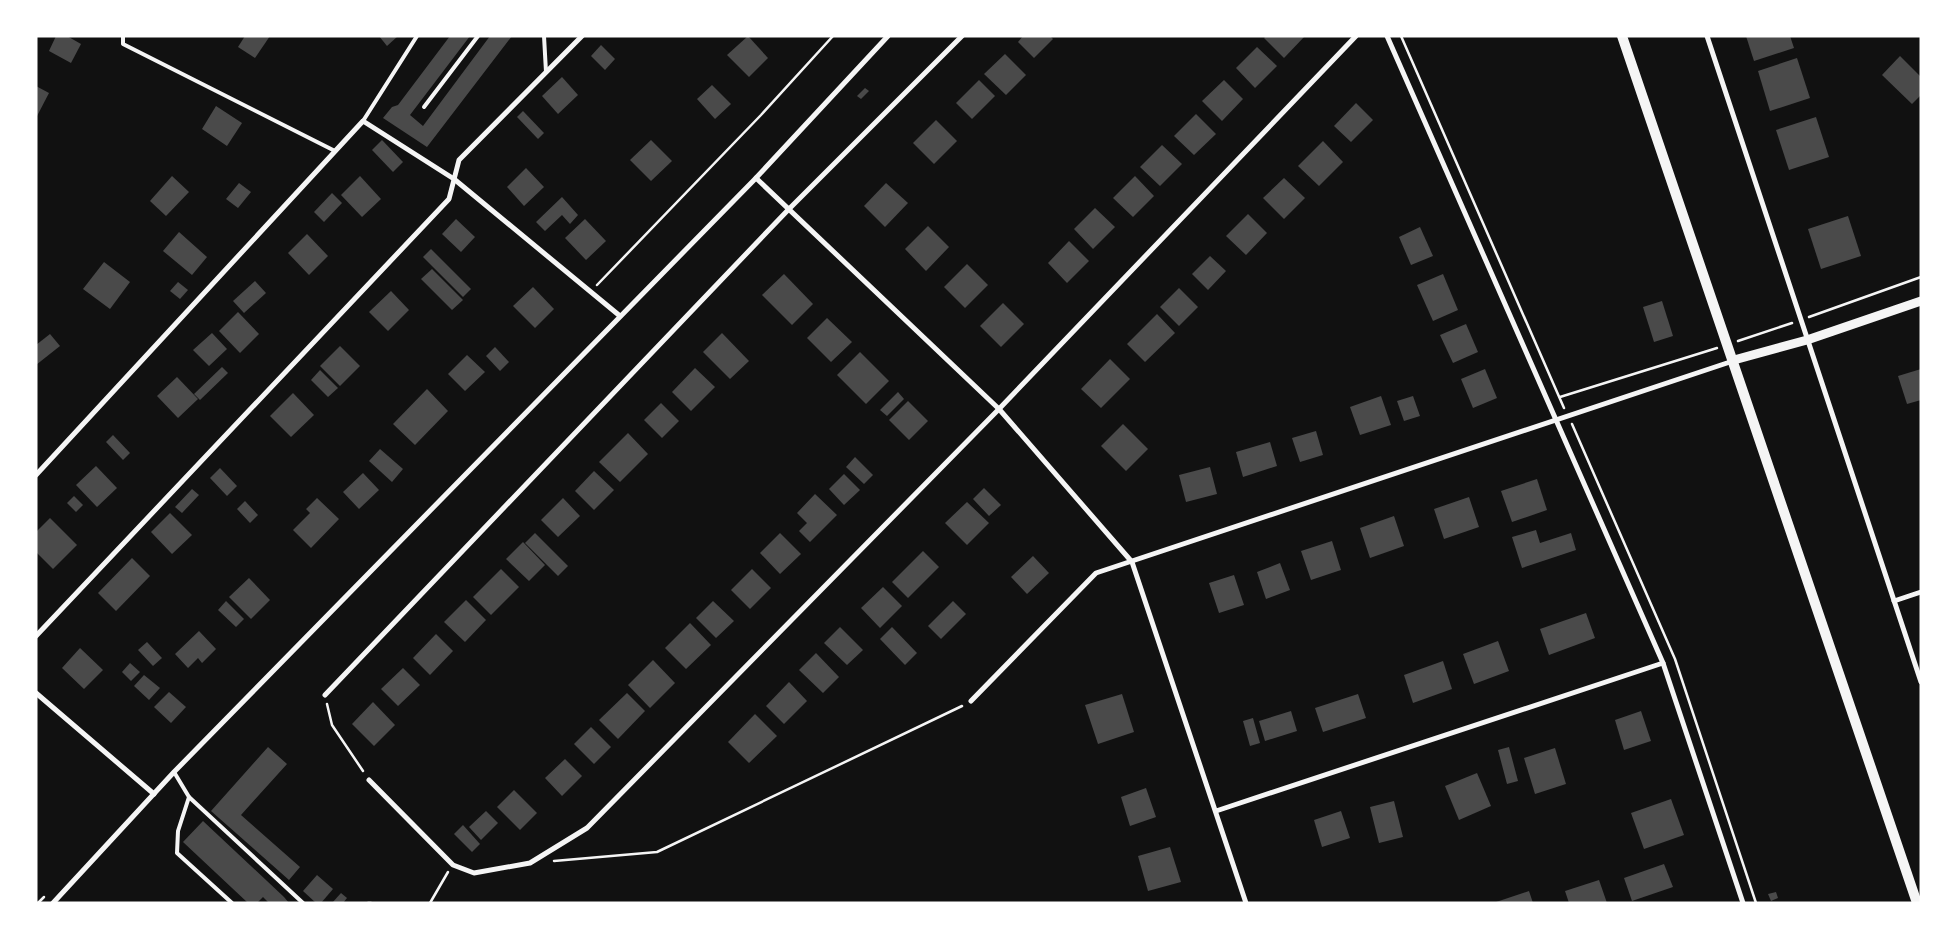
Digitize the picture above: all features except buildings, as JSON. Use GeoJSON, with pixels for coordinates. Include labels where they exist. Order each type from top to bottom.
{"type":"FeatureCollection","features":[{"type":"Feature","properties":{"kind":"main road"},"geometry":{"type":"LineString","coordinates":[[1622,36],[1734,360],[1917,903]]}},
{"type":"Feature","properties":{"kind":"street"},"geometry":{"type":"LineString","coordinates":[[36,636],[449,199],[459,160],[582,36]]}},
{"type":"Feature","properties":{"kind":"street"},"geometry":{"type":"LineString","coordinates":[[53,903],[174,772],[756,178],[888,36]]}},
{"type":"Feature","properties":{"kind":"street"},"geometry":{"type":"LineString","coordinates":[[325,696],[788,210],[962,36]]}},
{"type":"Feature","properties":{"kind":"street"},"geometry":{"type":"LineString","coordinates":[[369,780],[453,864],[474,873],[530,863],[587,828],[999,409],[1356,36]]}},
{"type":"Feature","properties":{"kind":"street"},"geometry":{"type":"LineString","coordinates":[[1387,36],[1663,663],[1743,903]]}},
{"type":"Feature","properties":{"kind":"street"},"geometry":{"type":"LineString","coordinates":[[1707,36],[1921,682]]}},
{"type":"Feature","properties":{"kind":"street"},"geometry":{"type":"LineString","coordinates":[[36,475],[363,120],[454,178],[620,316]]}},
{"type":"Feature","properties":{"kind":"street"},"geometry":{"type":"LineString","coordinates":[[756,178],[999,409],[1132,562],[1246,903]]}},
{"type":"Feature","properties":{"kind":"street"},"geometry":{"type":"LineString","coordinates":[[971,702],[1096,573],[1734,360],[1807,340],[1921,301]]}},
{"type":"Feature","properties":{"kind":"street"},"geometry":{"type":"LineString","coordinates":[[1894,601],[1921,592]]}},
{"type":"Feature","properties":{"kind":"street"},"geometry":{"type":"LineString","coordinates":[[1216,811],[1663,663]]}},
{"type":"Feature","properties":{"kind":"street"},"geometry":{"type":"LineString","coordinates":[[36,693],[154,794]]}},
{"type":"Feature","properties":{"kind":"lane"},"geometry":{"type":"LineString","coordinates":[[123,36],[123,44],[335,151]]}},
{"type":"Feature","properties":{"kind":"lane"},"geometry":{"type":"LineString","coordinates":[[363,120],[417,36]]}},
{"type":"Feature","properties":{"kind":"lane"},"geometry":{"type":"LineString","coordinates":[[424,108],[478,36]]}},
{"type":"Feature","properties":{"kind":"lane"},"geometry":{"type":"LineString","coordinates":[[544,36],[546,72]]}},
{"type":"Feature","properties":{"kind":"lane"},"geometry":{"type":"LineString","coordinates":[[174,772],[189,796],[303,903]]}},
{"type":"Feature","properties":{"kind":"lane"},"geometry":{"type":"LineString","coordinates":[[189,796],[178,831],[177,853],[232,903]]}},
{"type":"Feature","properties":{"kind":"path"},"geometry":{"type":"LineString","coordinates":[[590,291],[761,115],[833,36]]}},
{"type":"Feature","properties":{"kind":"path"},"geometry":{"type":"LineString","coordinates":[[325,696],[332,725],[369,780]]}},
{"type":"Feature","properties":{"kind":"path"},"geometry":{"type":"LineString","coordinates":[[530,863],[657,852],[971,702]]}},
{"type":"Feature","properties":{"kind":"path"},"geometry":{"type":"LineString","coordinates":[[430,903],[439,884],[453,864]]}}]}
